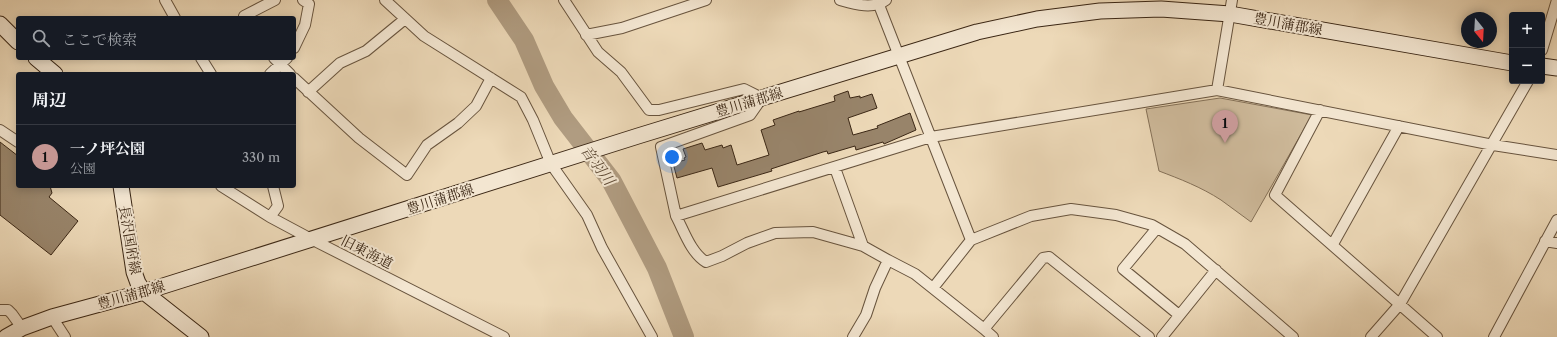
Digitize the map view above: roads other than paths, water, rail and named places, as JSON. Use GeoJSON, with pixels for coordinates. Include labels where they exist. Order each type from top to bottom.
{"type":"FeatureCollection","features":[{"type":"Feature","properties":{"kind":"main road","name":"豊川蒲郡線"},"geometry":{"type":"LineString","coordinates":[[6,337],[22,328],[52,317],[144,292],[313,240],[638,136],[977,32],[1037,19],[1100,11],[1231,7],[1509,62]]}},
{"type":"Feature","properties":{"kind":"main road"},"geometry":{"type":"LineString","coordinates":[[0,24],[16,40]]}},
{"type":"Feature","properties":{"kind":"main road"},"geometry":{"type":"LineString","coordinates":[[38,60],[53,72]]}},
{"type":"Feature","properties":{"kind":"main road"},"geometry":{"type":"LineString","coordinates":[[1545,66],[1557,68]]}},
{"type":"Feature","properties":{"kind":"main road","name":"長沢国府線"},"geometry":{"type":"LineString","coordinates":[[121,188],[134,272],[138,284],[144,292],[202,337]]}},
{"type":"Feature","properties":{"kind":"street"},"geometry":{"type":"LineString","coordinates":[[165,0],[174,16]]}},
{"type":"Feature","properties":{"kind":"street"},"geometry":{"type":"LineString","coordinates":[[244,16],[275,0]]}},
{"type":"Feature","properties":{"kind":"street"},"geometry":{"type":"LineString","coordinates":[[296,44],[305,25],[309,4],[303,0]]}},
{"type":"Feature","properties":{"kind":"street"},"geometry":{"type":"LineString","coordinates":[[385,0],[424,36],[521,98],[554,163],[587,215],[602,248],[652,337]]}},
{"type":"Feature","properties":{"kind":"street"},"geometry":{"type":"LineString","coordinates":[[564,0],[598,52],[621,72],[649,110],[659,110],[744,89],[762,98],[750,115],[661,147],[676,216],[700,259],[706,262],[722,256],[747,243],[775,233],[813,232],[863,246],[915,274],[992,337]]}},
{"type":"Feature","properties":{"kind":"street"},"geometry":{"type":"LineString","coordinates":[[586,35],[622,28],[706,0]]}},
{"type":"Feature","properties":{"kind":"street"},"geometry":{"type":"LineString","coordinates":[[840,0],[856,5],[883,2],[900,56],[971,240]]}},
{"type":"Feature","properties":{"kind":"street"},"geometry":{"type":"LineString","coordinates":[[1543,48],[1557,0]]}},
{"type":"Feature","properties":{"kind":"street"},"geometry":{"type":"LineString","coordinates":[[1216,90],[1231,7]]}},
{"type":"Feature","properties":{"kind":"street"},"geometry":{"type":"LineString","coordinates":[[308,92],[340,63],[366,51],[405,19]]}},
{"type":"Feature","properties":{"kind":"street"},"geometry":{"type":"LineString","coordinates":[[201,60],[210,72]]}},
{"type":"Feature","properties":{"kind":"street"},"geometry":{"type":"LineString","coordinates":[[271,72],[280,60],[289,72]]}},
{"type":"Feature","properties":{"kind":"street"},"geometry":{"type":"LineString","coordinates":[[296,80],[358,138],[407,175],[427,145],[458,123],[476,106],[491,78]]}},
{"type":"Feature","properties":{"kind":"street"},"geometry":{"type":"LineString","coordinates":[[1371,337],[1400,304],[1493,145],[1526,84]]}},
{"type":"Feature","properties":{"kind":"street"},"geometry":{"type":"LineString","coordinates":[[676,216],[835,168],[931,137],[1160,101],[1216,90],[1493,145],[1557,155]]}},
{"type":"Feature","properties":{"kind":"street"},"geometry":{"type":"LineString","coordinates":[[1320,110],[1275,194],[1437,337]]}},
{"type":"Feature","properties":{"kind":"street"},"geometry":{"type":"LineString","coordinates":[[1333,244],[1399,126]]}},
{"type":"Feature","properties":{"kind":"street"},"geometry":{"type":"LineString","coordinates":[[0,130],[16,141]]}},
{"type":"Feature","properties":{"kind":"street"},"geometry":{"type":"LineString","coordinates":[[835,168],[863,246]]}},
{"type":"Feature","properties":{"kind":"street","name":"旧東海道"},"geometry":{"type":"LineString","coordinates":[[224,188],[270,217],[313,240],[504,337]]}},
{"type":"Feature","properties":{"kind":"street"},"geometry":{"type":"LineString","coordinates":[[270,217],[278,206],[274,188]]}},
{"type":"Feature","properties":{"kind":"street"},"geometry":{"type":"LineString","coordinates":[[933,288],[971,240],[1031,216],[1072,209],[1116,215],[1158,228],[1185,244],[1293,337]]}},
{"type":"Feature","properties":{"kind":"street"},"geometry":{"type":"LineString","coordinates":[[1494,337],[1557,220]]}},
{"type":"Feature","properties":{"kind":"street"},"geometry":{"type":"LineString","coordinates":[[1158,228],[1123,269],[1179,315]]}},
{"type":"Feature","properties":{"kind":"street"},"geometry":{"type":"LineString","coordinates":[[1545,241],[1557,243]]}},
{"type":"Feature","properties":{"kind":"street"},"geometry":{"type":"LineString","coordinates":[[984,329],[1043,258],[1049,257],[1149,337]]}},
{"type":"Feature","properties":{"kind":"street"},"geometry":{"type":"LineString","coordinates":[[853,337],[866,315],[875,288],[888,260]]}},
{"type":"Feature","properties":{"kind":"street"},"geometry":{"type":"LineString","coordinates":[[1162,337],[1216,270]]}},
{"type":"Feature","properties":{"kind":"street"},"geometry":{"type":"LineString","coordinates":[[0,310],[8,310],[22,328]]}},
{"type":"Feature","properties":{"kind":"street"},"geometry":{"type":"LineString","coordinates":[[52,317],[65,337]]}},
{"type":"Feature","properties":{"kind":"waterway","name":"音羽川"},"geometry":{"type":"LineString","coordinates":[[497,0],[524,40],[544,86],[563,118],[611,180],[657,268],[684,337]]}},
{"type":"Feature","properties":{"kind":"place","name":"一ノ坪公園"},"geometry":{"type":"Point","coordinates":[1225,143]}}]}
